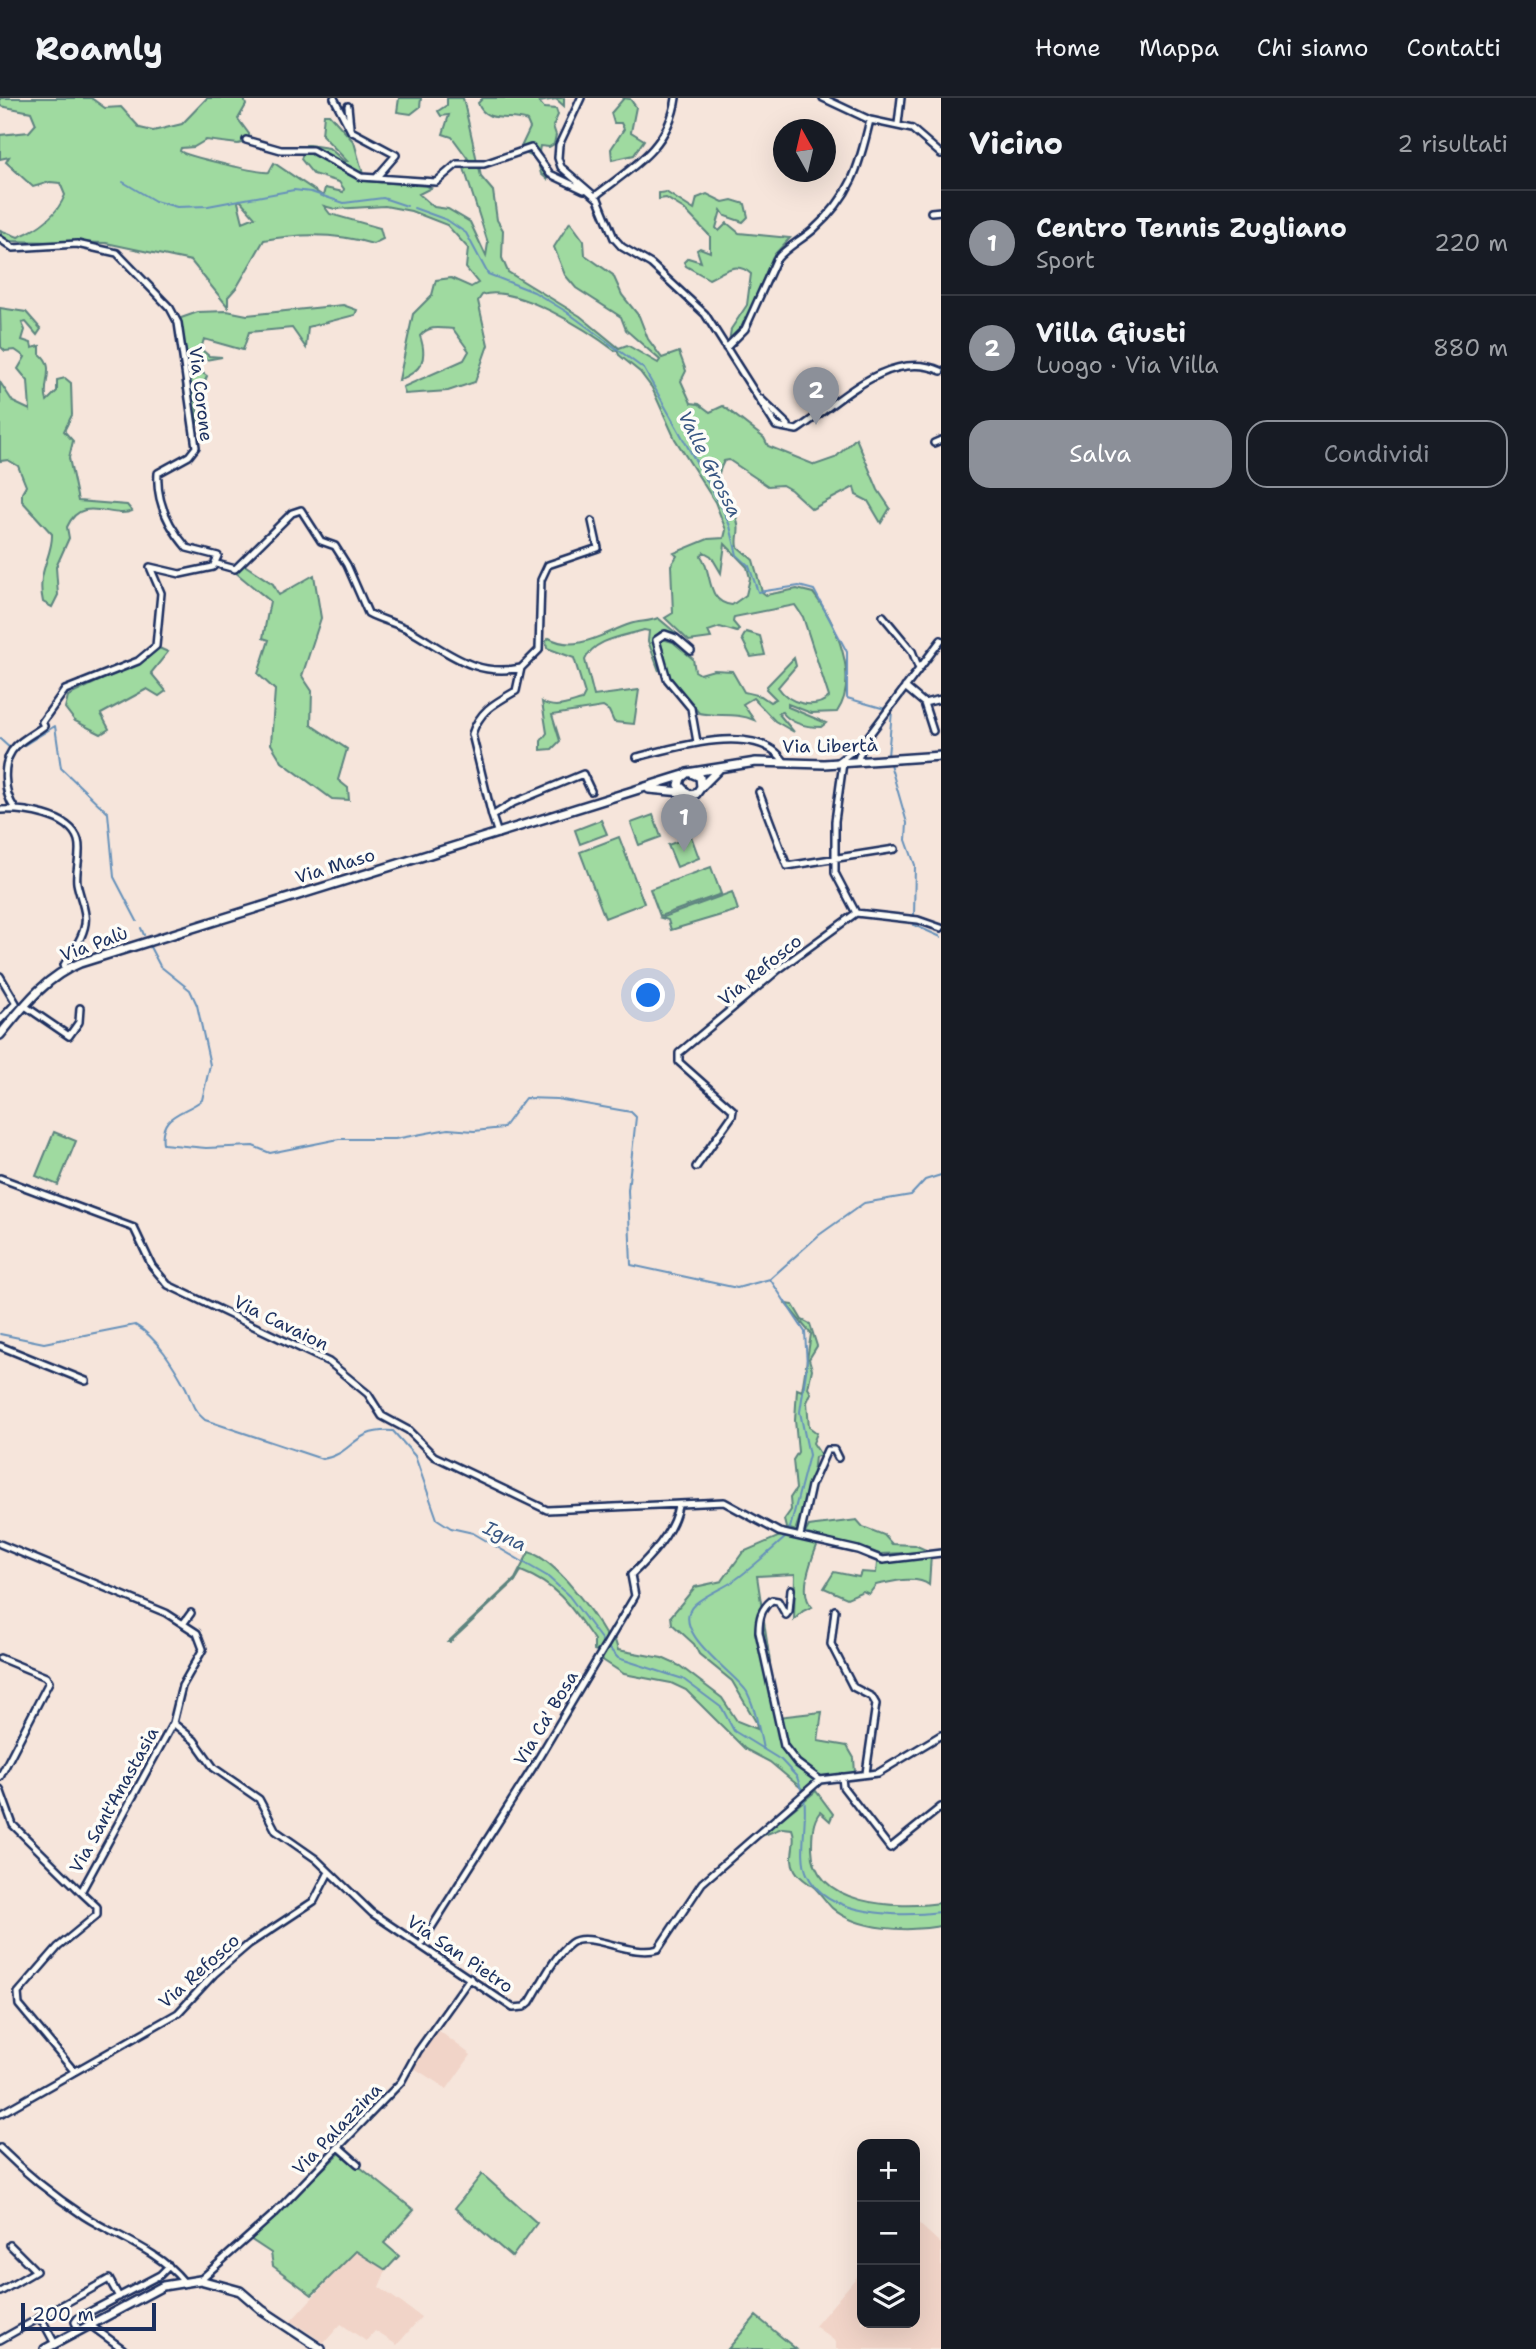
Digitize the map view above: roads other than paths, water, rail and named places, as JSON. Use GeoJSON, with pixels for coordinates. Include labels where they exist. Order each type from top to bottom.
{"type":"FeatureCollection","features":[{"type":"Feature","properties":{"kind":"main road","name":"Via Libertà"},"geometry":{"type":"LineString","coordinates":[[634,792],[688,774],[755,762],[839,763],[941,755]]}},
{"type":"Feature","properties":{"kind":"main road"},"geometry":{"type":"LineString","coordinates":[[634,792],[659,788],[692,795],[719,768]]}},
{"type":"Feature","properties":{"kind":"main road"},"geometry":{"type":"LineString","coordinates":[[682,792],[679,785],[688,774],[699,778],[701,786]]}},
{"type":"Feature","properties":{"kind":"main road","name":"Via Maso"},"geometry":{"type":"LineString","coordinates":[[181,930],[634,792]]}},
{"type":"Feature","properties":{"kind":"main road","name":"Via Palù"},"geometry":{"type":"LineString","coordinates":[[1,1033],[36,991],[65,970],[181,930]]}},
{"type":"Feature","properties":{"kind":"main road"},"geometry":{"type":"LineString","coordinates":[[45,2349],[172,2283],[201,2280],[240,2291],[262,2310],[320,2349]]}},
{"type":"Feature","properties":{"kind":"street"},"geometry":{"type":"LineString","coordinates":[[334,98],[351,131],[396,155],[376,178]]}},
{"type":"Feature","properties":{"kind":"street"},"geometry":{"type":"LineString","coordinates":[[581,98],[563,133],[559,163],[595,196],[617,242],[628,253],[651,264],[705,314],[772,422],[794,431],[884,372],[915,364],[941,371]]}},
{"type":"Feature","properties":{"kind":"street"},"geometry":{"type":"LineString","coordinates":[[595,196],[655,150],[669,126],[676,98]]}},
{"type":"Feature","properties":{"kind":"street"},"geometry":{"type":"LineString","coordinates":[[823,98],[870,121],[898,124],[923,136],[941,155]]}},
{"type":"Feature","properties":{"kind":"street"},"geometry":{"type":"LineString","coordinates":[[898,124],[901,98]]}},
{"type":"Feature","properties":{"kind":"street"},"geometry":{"type":"LineString","coordinates":[[348,106],[351,131]]}},
{"type":"Feature","properties":{"kind":"street"},"geometry":{"type":"LineString","coordinates":[[726,348],[745,328],[757,307],[776,260],[783,251],[813,231],[849,192],[870,121]]}},
{"type":"Feature","properties":{"kind":"street"},"geometry":{"type":"LineString","coordinates":[[246,140],[281,150],[312,150],[361,177],[436,182],[457,164],[484,164],[531,148],[550,174],[589,191]]}},
{"type":"Feature","properties":{"kind":"street"},"geometry":{"type":"LineString","coordinates":[[931,212],[941,211]]}},
{"type":"Feature","properties":{"kind":"street","name":"Via Corone"},"geometry":{"type":"LineString","coordinates":[[0,239],[18,249],[63,244],[92,247],[122,256],[174,315],[196,447],[189,456],[158,473],[159,494],[168,518],[183,542],[191,550],[216,554],[216,564]]}},
{"type":"Feature","properties":{"kind":"street"},"geometry":{"type":"LineString","coordinates":[[758,397],[788,425]]}},
{"type":"Feature","properties":{"kind":"street"},"geometry":{"type":"LineString","coordinates":[[934,443],[941,440]]}},
{"type":"Feature","properties":{"kind":"street"},"geometry":{"type":"LineString","coordinates":[[15,809],[5,789],[12,750],[44,726],[42,722],[65,690],[138,661],[156,646],[161,593],[150,569],[153,566],[180,574],[205,570],[216,564],[235,569],[292,513],[301,510],[321,541],[335,546],[347,565],[368,613],[408,629],[469,667],[499,671],[520,668],[539,650],[543,572],[555,561],[597,548],[592,521]]}},
{"type":"Feature","properties":{"kind":"street"},"geometry":{"type":"LineString","coordinates":[[883,616],[912,651],[919,669]]}},
{"type":"Feature","properties":{"kind":"street"},"geometry":{"type":"LineString","coordinates":[[691,651],[676,638],[665,635],[656,640],[667,679],[691,708],[695,718],[697,742]]}},
{"type":"Feature","properties":{"kind":"street"},"geometry":{"type":"LineString","coordinates":[[857,762],[864,746],[889,709],[941,640]]}},
{"type":"Feature","properties":{"kind":"street"},"geometry":{"type":"LineString","coordinates":[[498,834],[471,734],[475,723],[492,704],[516,691],[520,668]]}},
{"type":"Feature","properties":{"kind":"street"},"geometry":{"type":"LineString","coordinates":[[905,687],[924,703],[933,732]]}},
{"type":"Feature","properties":{"kind":"street"},"geometry":{"type":"LineString","coordinates":[[924,703],[941,699]]}},
{"type":"Feature","properties":{"kind":"street"},"geometry":{"type":"LineString","coordinates":[[637,757],[697,742],[743,741],[768,750],[785,763]]}},
{"type":"Feature","properties":{"kind":"street"},"geometry":{"type":"LineString","coordinates":[[864,746],[839,763],[834,858],[837,880],[856,913],[918,920],[941,928]]}},
{"type":"Feature","properties":{"kind":"street"},"geometry":{"type":"LineString","coordinates":[[864,746],[874,761]]}},
{"type":"Feature","properties":{"kind":"street"},"geometry":{"type":"LineString","coordinates":[[854,752],[857,762]]}},
{"type":"Feature","properties":{"kind":"street"},"geometry":{"type":"LineString","coordinates":[[492,816],[513,803],[583,774],[591,790]]}},
{"type":"Feature","properties":{"kind":"street"},"geometry":{"type":"LineString","coordinates":[[759,792],[785,864],[895,849]]}},
{"type":"Feature","properties":{"kind":"street"},"geometry":{"type":"LineString","coordinates":[[0,810],[15,809],[59,821],[76,834],[79,842],[77,883],[86,919],[81,935],[64,965],[65,970]]}},
{"type":"Feature","properties":{"kind":"street","name":"Via Refosco"},"geometry":{"type":"LineString","coordinates":[[696,1167],[732,1116],[733,1110],[679,1062],[679,1053],[778,970],[856,913]]}},
{"type":"Feature","properties":{"kind":"street"},"geometry":{"type":"LineString","coordinates":[[0,976],[16,1003],[0,1020]]}},
{"type":"Feature","properties":{"kind":"street"},"geometry":{"type":"LineString","coordinates":[[25,1006],[69,1036],[79,1022],[80,1008]]}},
{"type":"Feature","properties":{"kind":"street","name":"Via Cavaion"},"geometry":{"type":"LineString","coordinates":[[0,1178],[134,1228],[152,1266],[168,1285],[329,1362],[368,1394],[382,1416],[408,1430],[434,1456],[547,1510],[678,1506]]}},
{"type":"Feature","properties":{"kind":"street"},"geometry":{"type":"LineString","coordinates":[[0,1346],[86,1381]]}},
{"type":"Feature","properties":{"kind":"street"},"geometry":{"type":"LineString","coordinates":[[800,1536],[818,1469],[827,1450],[834,1450],[838,1458]]}},
{"type":"Feature","properties":{"kind":"street"},"geometry":{"type":"LineString","coordinates":[[678,1506],[724,1502],[788,1533],[858,1550],[883,1560],[941,1553]]}},
{"type":"Feature","properties":{"kind":"street","name":"Via Ca' Bosa"},"geometry":{"type":"LineString","coordinates":[[421,1944],[603,1651],[635,1596],[631,1574],[652,1555],[676,1521],[678,1506]]}},
{"type":"Feature","properties":{"kind":"street"},"geometry":{"type":"LineString","coordinates":[[0,1544],[157,1608],[183,1624],[191,1613]]}},
{"type":"Feature","properties":{"kind":"street"},"geometry":{"type":"LineString","coordinates":[[791,1589],[789,1611],[786,1615],[778,1601],[772,1600],[765,1606],[759,1619],[759,1632],[784,1746],[797,1763],[820,1780],[866,1773],[886,1769],[941,1735]]}},
{"type":"Feature","properties":{"kind":"street"},"geometry":{"type":"LineString","coordinates":[[835,1610],[831,1644],[853,1687],[872,1697],[877,1704],[866,1773]]}},
{"type":"Feature","properties":{"kind":"street","name":"Via Sant'Anastasia"},"geometry":{"type":"LineString","coordinates":[[81,1892],[173,1723],[182,1686],[203,1649],[197,1633],[183,1624]]}},
{"type":"Feature","properties":{"kind":"street"},"geometry":{"type":"LineString","coordinates":[[0,1658],[46,1677],[48,1682],[0,1777]]}},
{"type":"Feature","properties":{"kind":"street","name":"Via San Pietro"},"geometry":{"type":"LineString","coordinates":[[173,1723],[194,1740],[214,1768],[259,1799],[276,1831],[316,1859],[327,1874],[372,1913],[518,2008],[530,2002],[560,1955],[575,1940],[588,1939],[622,1949],[658,1949],[702,1883],[820,1780]]}},
{"type":"Feature","properties":{"kind":"street"},"geometry":{"type":"LineString","coordinates":[[842,1777],[843,1787],[890,1848],[941,1807]]}},
{"type":"Feature","properties":{"kind":"street","name":"Via Sant'Anastasia"},"geometry":{"type":"LineString","coordinates":[[0,1789],[13,1825],[97,1907],[97,1915],[33,1972],[18,1997],[19,2005],[74,2071]]}},
{"type":"Feature","properties":{"kind":"street","name":"Via Refosco"},"geometry":{"type":"LineString","coordinates":[[0,2114],[186,2007],[214,1975],[248,1944],[314,1901],[327,1874]]}},
{"type":"Feature","properties":{"kind":"street","name":"Via Palazzina"},"geometry":{"type":"LineString","coordinates":[[201,2280],[275,2213],[401,2082],[418,2051],[470,1978]]}},
{"type":"Feature","properties":{"kind":"street"},"geometry":{"type":"LineString","coordinates":[[0,2148],[43,2186],[85,2216],[171,2268],[183,2281]]}},
{"type":"Feature","properties":{"kind":"street"},"geometry":{"type":"LineString","coordinates":[[340,2148],[358,2164]]}},
{"type":"Feature","properties":{"kind":"street"},"geometry":{"type":"LineString","coordinates":[[0,2292],[36,2271],[10,2245]]}},
{"type":"Feature","properties":{"kind":"street"},"geometry":{"type":"LineString","coordinates":[[171,2268],[172,2283]]}},
{"type":"Feature","properties":{"kind":"street"},"geometry":{"type":"LineString","coordinates":[[79,2331],[75,2322],[78,2318],[171,2268]]}},
{"type":"Feature","properties":{"kind":"street"},"geometry":{"type":"LineString","coordinates":[[1,2338],[109,2280],[119,2297]]}},
{"type":"Feature","properties":{"kind":"street"},"geometry":{"type":"LineString","coordinates":[[41,2318],[55,2344]]}},
{"type":"Feature","properties":{"kind":"street"},"geometry":{"type":"LineString","coordinates":[[90,2325],[123,2349]]}},
{"type":"Feature","properties":{"kind":"waterway","name":"Valle Grossa"},"geometry":{"type":"LineString","coordinates":[[123,182],[155,201],[177,207],[208,206],[294,190],[311,192],[344,203],[383,198],[407,206]]}},
{"type":"Feature","properties":{"kind":"waterway","name":"Valle Grossa"},"geometry":{"type":"LineString","coordinates":[[414,208],[447,220],[466,233],[488,274],[534,292],[567,312],[644,369],[722,508],[730,526],[737,555],[749,566],[758,592],[799,586],[814,590],[847,652],[847,698],[892,711],[888,756]]}},
{"type":"Feature","properties":{"kind":"waterway"},"geometry":{"type":"LineString","coordinates":[[18,749],[55,726],[61,768],[108,813],[114,877],[137,921]]}},
{"type":"Feature","properties":{"kind":"waterway"},"geometry":{"type":"LineString","coordinates":[[0,739],[12,750]]}},
{"type":"Feature","properties":{"kind":"waterway"},"geometry":{"type":"LineString","coordinates":[[890,764],[907,823],[906,840],[915,865],[914,917]]}},
{"type":"Feature","properties":{"kind":"waterway","name":"Valle Grossa"},"geometry":{"type":"LineString","coordinates":[[914,925],[941,937]]}},
{"type":"Feature","properties":{"kind":"waterway"},"geometry":{"type":"LineString","coordinates":[[141,928],[144,935]]}},
{"type":"Feature","properties":{"kind":"waterway"},"geometry":{"type":"LineString","coordinates":[[149,945],[160,966],[190,990],[197,1005],[210,1065],[202,1100],[168,1121],[163,1134],[163,1144],[206,1148],[253,1146],[270,1153],[339,1139],[395,1139],[448,1129],[474,1131],[503,1128],[525,1098],[557,1099],[631,1112],[636,1117],[628,1190],[631,1265],[737,1288],[770,1279],[819,1235],[864,1203],[911,1195],[925,1180],[941,1175]]}},
{"type":"Feature","properties":{"kind":"waterway"},"geometry":{"type":"LineString","coordinates":[[770,1279],[805,1332],[807,1365],[800,1412],[809,1455],[789,1532]]}},
{"type":"Feature","properties":{"kind":"waterway","name":"Igna"},"geometry":{"type":"LineString","coordinates":[[0,1334],[44,1343],[135,1325],[151,1337],[164,1353],[186,1388],[195,1409],[205,1420],[322,1459],[340,1453],[361,1437],[379,1431],[393,1431],[415,1456],[437,1519],[451,1528],[473,1533],[547,1576],[569,1596],[604,1643]]}},
{"type":"Feature","properties":{"kind":"waterway"},"geometry":{"type":"LineString","coordinates":[[763,1749],[747,1692],[696,1639],[690,1626],[689,1615],[695,1604],[739,1577],[786,1537]]}},
{"type":"Feature","properties":{"kind":"waterway","name":"Igna"},"geometry":{"type":"LineString","coordinates":[[608,1647],[618,1658],[683,1679],[722,1708],[734,1731],[781,1760],[797,1777],[802,1792]]}},
{"type":"Feature","properties":{"kind":"waterway","name":"Igna"},"geometry":{"type":"LineString","coordinates":[[804,1798],[804,1866],[817,1888],[830,1899],[847,1906],[886,1914],[941,1912]]}},
{"type":"Feature","properties":{"kind":"place","name":"Villa Giusti"},"geometry":{"type":"Point","coordinates":[816,425]}},
{"type":"Feature","properties":{"kind":"place","name":"Centro Tennis Zugliano"},"geometry":{"type":"Point","coordinates":[684,852]}}]}
